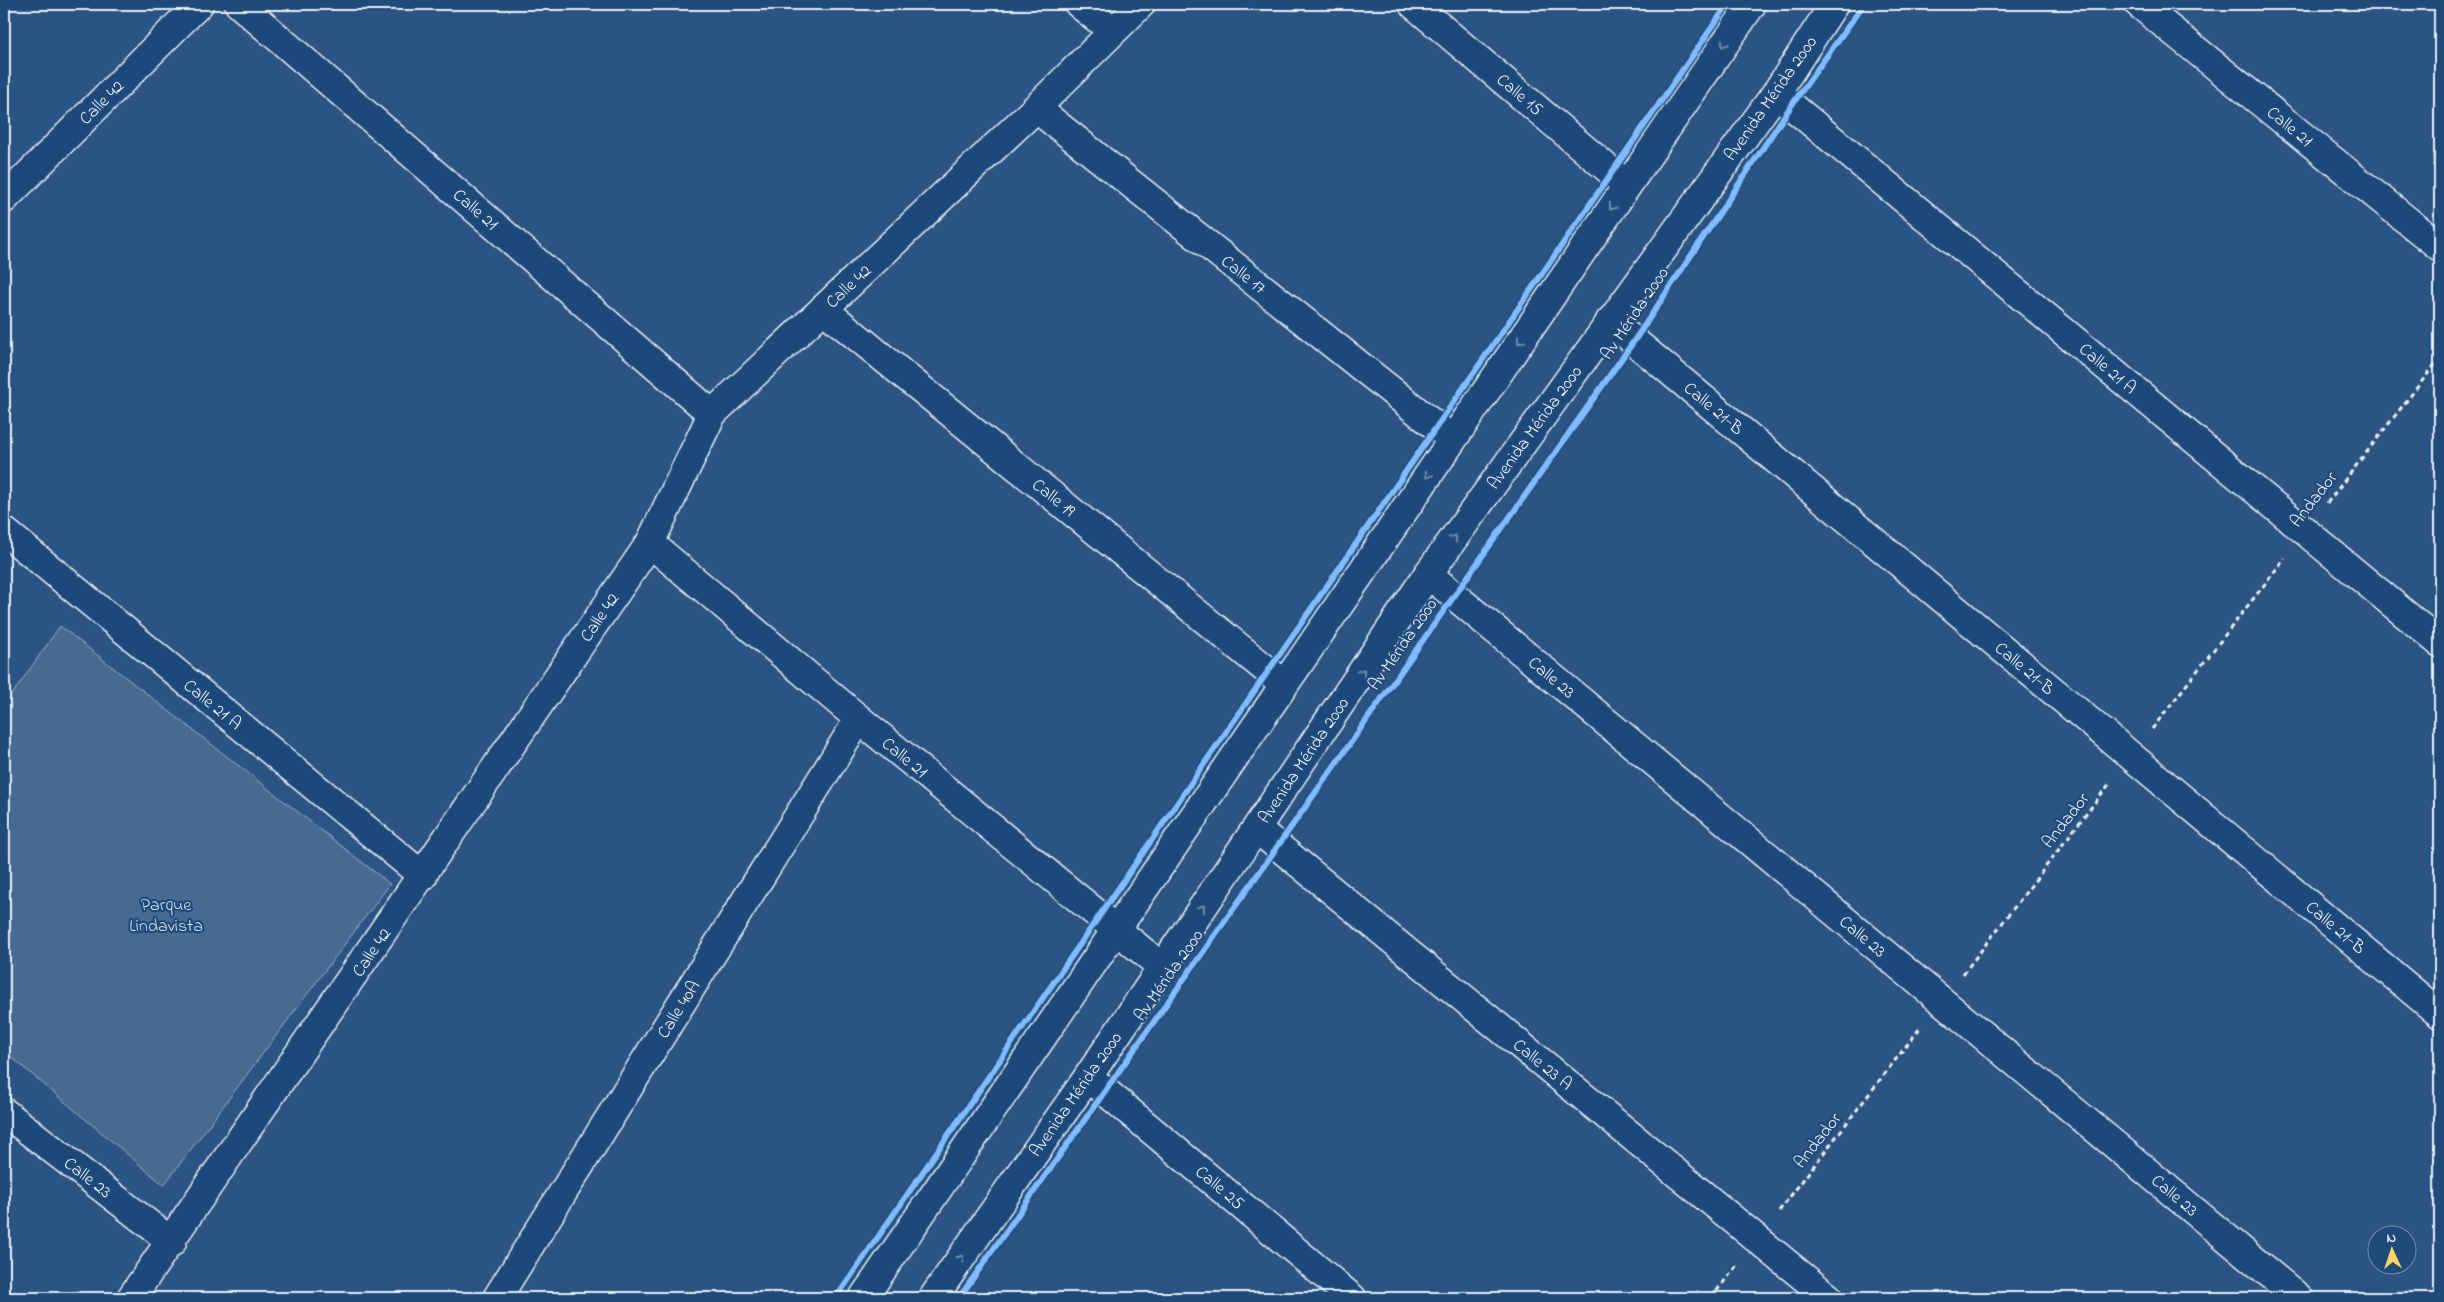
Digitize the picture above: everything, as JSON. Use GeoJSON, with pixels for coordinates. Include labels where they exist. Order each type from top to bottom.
{"type":"FeatureCollection","features":[{"type":"Feature","properties":{"kind":"street","name":"Calle 42"},"geometry":{"type":"LineString","coordinates":[[4,199],[199,4]]}},
{"type":"Feature","properties":{"kind":"street","name":"Calle 21"},"geometry":{"type":"LineString","coordinates":[[239,4],[712,414]]}},
{"type":"Feature","properties":{"kind":"street"},"geometry":{"type":"LineString","coordinates":[[1080,4],[1113,31]]}},
{"type":"Feature","properties":{"kind":"street","name":"Calle 42"},"geometry":{"type":"LineString","coordinates":[[131,1298],[172,1242],[650,543],[712,414],[1036,108],[1141,4]]}},
{"type":"Feature","properties":{"kind":"street","name":"Calle 15"},"geometry":{"type":"LineString","coordinates":[[1413,4],[1627,185]]}},
{"type":"Feature","properties":{"kind":"street"},"geometry":{"type":"LineString","coordinates":[[863,1298],[1752,4]]}},
{"type":"Feature","properties":{"kind":"street","name":"Avenida Mérida 2000"},"geometry":{"type":"LineString","coordinates":[[933,1298],[1088,1077],[1257,830],[1428,574],[1776,93],[1834,4]]}},
{"type":"Feature","properties":{"kind":"street","name":"Calle 21"},"geometry":{"type":"LineString","coordinates":[[2139,4],[2440,247]]}},
{"type":"Feature","properties":{"kind":"street","name":"Calle 21 A"},"geometry":{"type":"LineString","coordinates":[[1776,93],[2440,643]]}},
{"type":"Feature","properties":{"kind":"street","name":"Calle 17"},"geometry":{"type":"LineString","coordinates":[[1036,108],[1452,439]]}},
{"type":"Feature","properties":{"kind":"street","name":"Calle 19"},"geometry":{"type":"LineString","coordinates":[[823,310],[1284,684]]}},
{"type":"Feature","properties":{"kind":"street","name":"Calle 21-B"},"geometry":{"type":"LineString","coordinates":[[1610,321],[2440,1014]]}},
{"type":"Feature","properties":{"kind":"street","name":"Calle 21 A"},"geometry":{"type":"LineString","coordinates":[[4,532],[422,876]]}},
{"type":"Feature","properties":{"kind":"street","name":"Calle 21"},"geometry":{"type":"LineString","coordinates":[[650,543],[859,719],[1162,967]]}},
{"type":"Feature","properties":{"kind":"street","name":"Calle 23"},"geometry":{"type":"LineString","coordinates":[[1428,574],[2299,1298]]}},
{"type":"Feature","properties":{"kind":"street","name":"Calle 40A"},"geometry":{"type":"LineString","coordinates":[[497,1298],[859,719]]}},
{"type":"Feature","properties":{"kind":"street","name":"Calle 23 A"},"geometry":{"type":"LineString","coordinates":[[1257,830],[1829,1298]]}},
{"type":"Feature","properties":{"kind":"street","name":"Calle 25"},"geometry":{"type":"LineString","coordinates":[[1088,1077],[1352,1298]]}},
{"type":"Feature","properties":{"kind":"street","name":"Calle 23"},"geometry":{"type":"LineString","coordinates":[[4,1112],[172,1242]]}},
{"type":"Feature","properties":{"kind":"green space","name":"Parque Lindavista"},"geometry":{"type":"Polygon","coordinates":[[[60,626],[390,884],[164,1185],[4,1051],[4,706],[60,626]]]}},
{"type":"Feature","properties":{"kind":"cycle path"},"geometry":{"type":"LineString","coordinates":[[836,1298],[1728,4]]}},
{"type":"Feature","properties":{"kind":"cycle path","name":"Av Mérida 2000"},"geometry":{"type":"LineString","coordinates":[[959,1298],[1634,341],[1791,106],[1864,4]]}}]}
